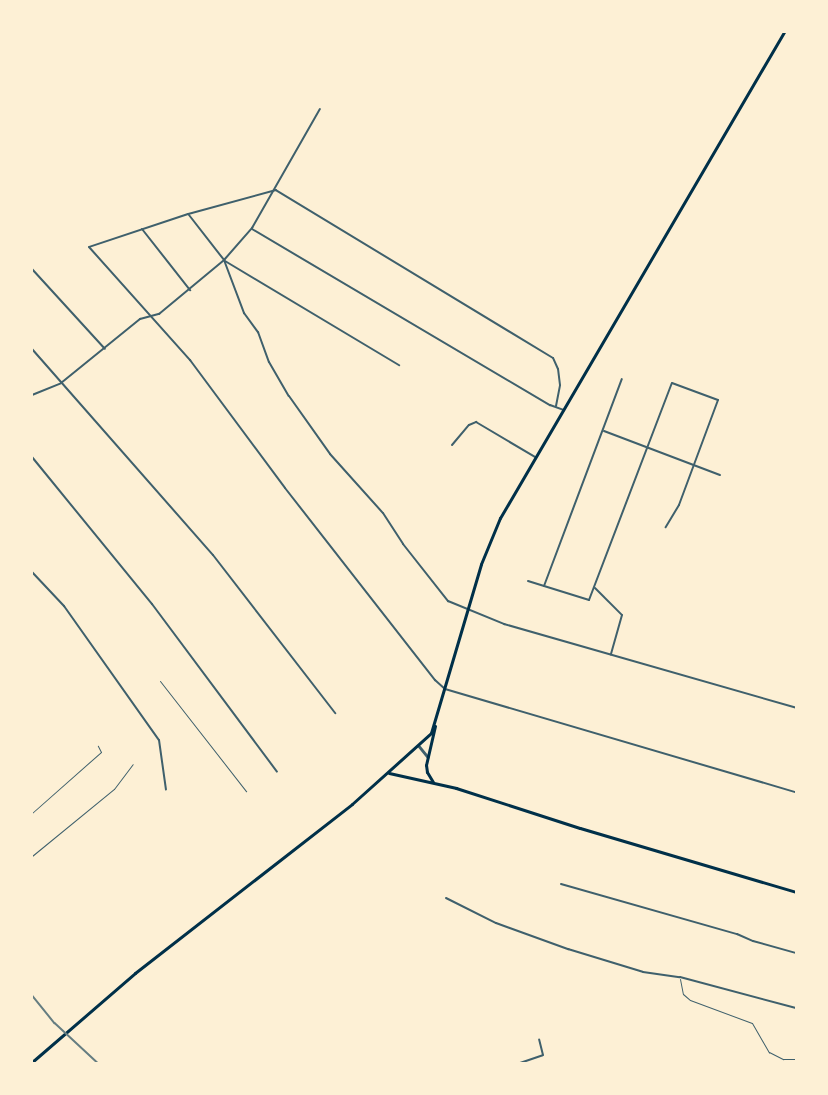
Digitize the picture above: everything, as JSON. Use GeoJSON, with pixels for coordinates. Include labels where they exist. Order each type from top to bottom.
{"type":"FeatureCollection","features":[{"type":"Feature","properties":{"kind":"main road"},"geometry":{"type":"LineString","coordinates":[[433,782],[427,772],[428,757],[440,708],[489,539],[784,32]]}},
{"type":"Feature","properties":{"kind":"main road"},"geometry":{"type":"LineString","coordinates":[[32,1062],[135,973],[389,773],[419,746],[430,733],[440,708]]}},
{"type":"Feature","properties":{"kind":"main road"},"geometry":{"type":"LineString","coordinates":[[389,773],[433,782],[796,892]]}},
{"type":"Feature","properties":{"kind":"street"},"geometry":{"type":"LineString","coordinates":[[32,395],[61,383],[105,349],[140,319],[151,317],[190,290],[224,260],[252,228],[276,190],[320,108]]}},
{"type":"Feature","properties":{"kind":"street"},"geometry":{"type":"LineString","coordinates":[[556,406],[560,386],[558,369],[553,358],[276,190],[188,214],[89,248],[190,360],[290,494],[435,680],[446,689],[796,792]]}},
{"type":"Feature","properties":{"kind":"street"},"geometry":{"type":"LineString","coordinates":[[188,214],[224,260],[244,313],[258,332],[269,362],[289,396],[330,454],[383,513],[403,544],[448,601],[504,624],[796,708]]}},
{"type":"Feature","properties":{"kind":"street"},"geometry":{"type":"LineString","coordinates":[[252,228],[550,405],[564,410]]}},
{"type":"Feature","properties":{"kind":"street"},"geometry":{"type":"LineString","coordinates":[[142,229],[190,290]]}},
{"type":"Feature","properties":{"kind":"street"},"geometry":{"type":"LineString","coordinates":[[224,260],[399,366]]}},
{"type":"Feature","properties":{"kind":"street"},"geometry":{"type":"LineString","coordinates":[[32,269],[105,349]]}},
{"type":"Feature","properties":{"kind":"street"},"geometry":{"type":"LineString","coordinates":[[32,349],[213,555],[335,713]]}},
{"type":"Feature","properties":{"kind":"street"},"geometry":{"type":"LineString","coordinates":[[544,586],[604,431],[622,379]]}},
{"type":"Feature","properties":{"kind":"street"},"geometry":{"type":"LineString","coordinates":[[528,581],[590,600],[649,449],[672,383],[718,400],[692,464],[679,505],[666,527]]}},
{"type":"Feature","properties":{"kind":"street"},"geometry":{"type":"LineString","coordinates":[[452,445],[469,425],[476,422],[536,458]]}},
{"type":"Feature","properties":{"kind":"street"},"geometry":{"type":"LineString","coordinates":[[604,431],[720,475]]}},
{"type":"Feature","properties":{"kind":"street"},"geometry":{"type":"LineString","coordinates":[[32,457],[152,604],[277,772]]}},
{"type":"Feature","properties":{"kind":"street"},"geometry":{"type":"LineString","coordinates":[[32,572],[64,606],[160,740],[166,790]]}},
{"type":"Feature","properties":{"kind":"street"},"geometry":{"type":"LineString","coordinates":[[595,587],[622,615],[611,654]]}},
{"type":"Feature","properties":{"kind":"street"},"geometry":{"type":"LineString","coordinates":[[419,746],[428,757]]}},
{"type":"Feature","properties":{"kind":"street"},"geometry":{"type":"LineString","coordinates":[[561,884],[737,934],[753,941],[796,954]]}},
{"type":"Feature","properties":{"kind":"street"},"geometry":{"type":"LineString","coordinates":[[446,898],[496,923],[568,949],[643,972],[680,977],[796,1008]]}},
{"type":"Feature","properties":{"kind":"street"},"geometry":{"type":"LineString","coordinates":[[520,1063],[543,1055],[539,1039]]}},
{"type":"Feature","properties":{"kind":"lane"},"geometry":{"type":"LineString","coordinates":[[160,681],[246,791]]}},
{"type":"Feature","properties":{"kind":"lane"},"geometry":{"type":"LineString","coordinates":[[32,813],[101,752],[98,746]]}},
{"type":"Feature","properties":{"kind":"lane"},"geometry":{"type":"LineString","coordinates":[[32,856],[114,789],[133,764]]}},
{"type":"Feature","properties":{"kind":"lane"},"geometry":{"type":"LineString","coordinates":[[680,977],[683,994],[690,1000],[752,1023],[769,1052],[783,1059],[796,1059]]}},
{"type":"Feature","properties":{"kind":"railway"},"geometry":{"type":"LineString","coordinates":[[32,995],[55,1023],[98,1063]]}}]}
